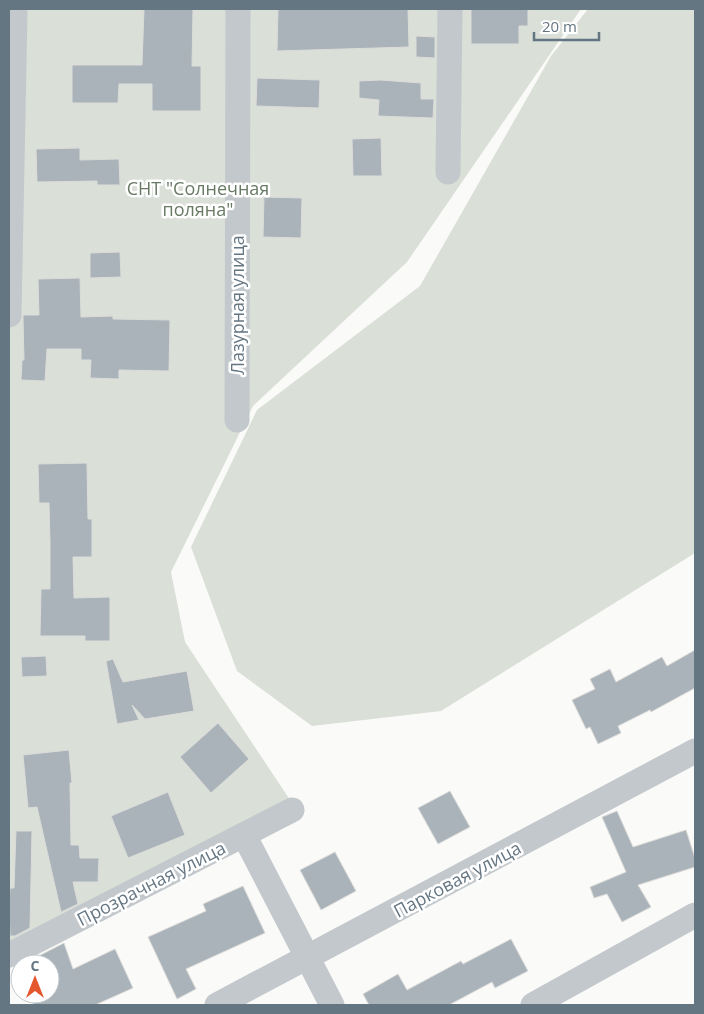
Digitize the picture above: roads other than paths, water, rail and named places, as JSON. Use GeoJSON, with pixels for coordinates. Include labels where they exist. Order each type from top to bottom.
{"type":"FeatureCollection","features":[{"type":"Feature","properties":{"kind":"street","name":"Лазурная улица"},"geometry":{"type":"LineString","coordinates":[[237,420],[238,9]]}},
{"type":"Feature","properties":{"kind":"street"},"geometry":{"type":"LineString","coordinates":[[448,172],[450,9]]}},
{"type":"Feature","properties":{"kind":"street"},"geometry":{"type":"LineString","coordinates":[[9,316],[15,12]]}},
{"type":"Feature","properties":{"kind":"street","name":"Парковая улица"},"geometry":{"type":"LineString","coordinates":[[218,1005],[695,751]]}},
{"type":"Feature","properties":{"kind":"street","name":"Прозрачная улица"},"geometry":{"type":"LineString","coordinates":[[9,956],[292,810]]}},
{"type":"Feature","properties":{"kind":"street"},"geometry":{"type":"LineString","coordinates":[[244,835],[332,1005]]}},
{"type":"Feature","properties":{"kind":"street"},"geometry":{"type":"LineString","coordinates":[[533,1005],[695,915]]}},
{"type":"Feature","properties":{"kind":"park label","name":"СНТ \"Солнечная поляна\""},"geometry":{"type":"Point","coordinates":[198,198]}}]}
